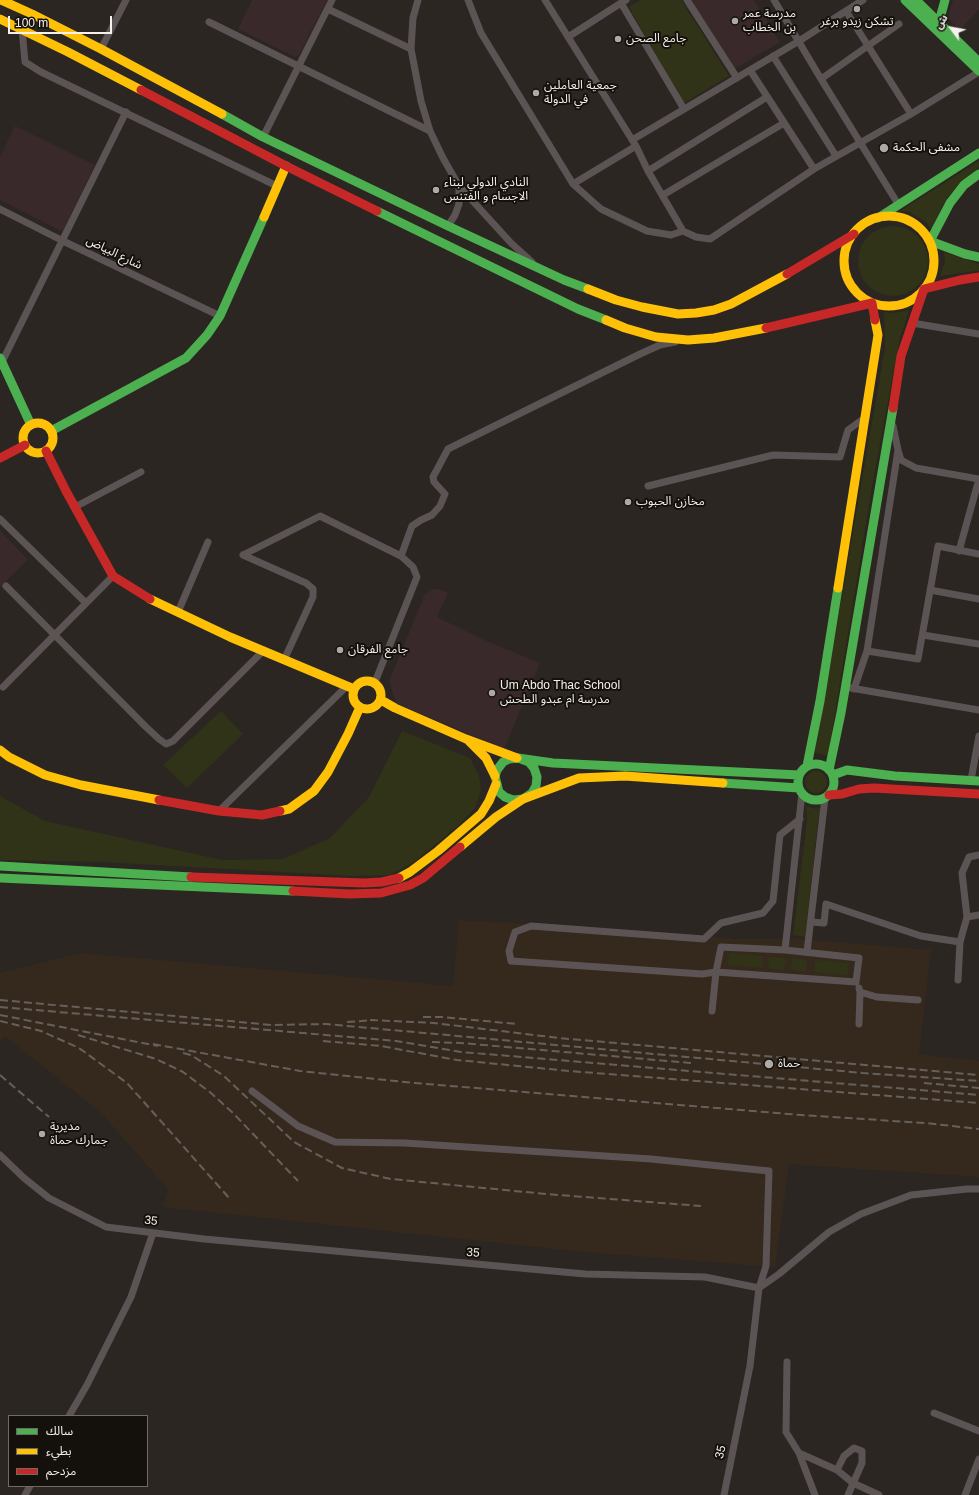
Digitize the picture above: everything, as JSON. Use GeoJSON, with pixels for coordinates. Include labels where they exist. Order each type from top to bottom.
{"type":"FeatureCollection","features":[{"type":"Feature","properties":{"kind":"main road"},"geometry":{"type":"LineString","coordinates":[[1,0],[101,49],[263,137],[448,226],[564,280],[616,300],[660,312],[678,314],[696,313],[714,310],[732,304],[779,279],[854,234],[865,224],[878,218],[979,153]]}},
{"type":"Feature","properties":{"kind":"main road"},"geometry":{"type":"LineString","coordinates":[[905,0],[979,72]]}},
{"type":"Feature","properties":{"kind":"main road"},"geometry":{"type":"LineString","coordinates":[[916,0],[979,62]]}},
{"type":"Feature","properties":{"kind":"main road"},"geometry":{"type":"LineString","coordinates":[[940,22],[945,0]]}},
{"type":"Feature","properties":{"kind":"main road"},"geometry":{"type":"LineString","coordinates":[[0,19],[68,52],[286,166],[609,323],[656,337],[688,340],[714,338],[791,323],[872,303]]}},
{"type":"Feature","properties":{"kind":"main road"},"geometry":{"type":"LineString","coordinates":[[51,431],[186,358],[207,335],[220,316],[245,263],[286,166]]}},
{"type":"Feature","properties":{"kind":"main road"},"geometry":{"type":"LineString","coordinates":[[930,241],[950,203],[964,185],[979,174]]}},
{"type":"Feature","properties":{"kind":"main road"},"geometry":{"type":"LineString","coordinates":[[854,234],[847,246],[844,259],[846,273],[851,285],[860,296],[872,303],[886,306],[900,305],[914,299],[924,289],[931,278],[934,266],[930,241],[920,229],[908,220],[893,217],[878,218]]}},
{"type":"Feature","properties":{"kind":"main road"},"geometry":{"type":"LineString","coordinates":[[930,241],[965,254],[979,257]]}},
{"type":"Feature","properties":{"kind":"main road"},"geometry":{"type":"LineString","coordinates":[[924,289],[979,277]]}},
{"type":"Feature","properties":{"kind":"main road"},"geometry":{"type":"LineString","coordinates":[[827,796],[834,785],[831,772],[834,749],[850,688],[901,356],[924,289]]}},
{"type":"Feature","properties":{"kind":"main road"},"geometry":{"type":"LineString","coordinates":[[800,791],[799,775],[807,766],[820,701],[866,417],[878,335],[872,303]]}},
{"type":"Feature","properties":{"kind":"main road"},"geometry":{"type":"LineString","coordinates":[[1,360],[31,425]]}},
{"type":"Feature","properties":{"kind":"main road"},"geometry":{"type":"LineString","coordinates":[[43,424],[51,431],[51,445],[46,451],[35,453],[28,449],[25,445],[24,435],[31,425],[43,424]]}},
{"type":"Feature","properties":{"kind":"main road"},"geometry":{"type":"LineString","coordinates":[[0,458],[25,445]]}},
{"type":"Feature","properties":{"kind":"main road"},"geometry":{"type":"LineString","coordinates":[[46,451],[113,576],[144,596],[230,637],[351,688],[362,681],[368,680],[375,682],[381,692],[381,700],[372,708],[367,709],[360,707],[356,703],[351,688]]}},
{"type":"Feature","properties":{"kind":"main road"},"geometry":{"type":"LineString","coordinates":[[0,878],[349,894],[381,893],[410,885],[423,878],[496,817],[532,793],[536,786],[537,777],[534,768],[529,762],[466,739],[395,708],[381,700]]}},
{"type":"Feature","properties":{"kind":"main road"},"geometry":{"type":"LineString","coordinates":[[0,750],[9,757],[45,775],[81,785],[219,811],[262,814],[289,809],[314,791],[328,772],[360,707]]}},
{"type":"Feature","properties":{"kind":"main road"},"geometry":{"type":"LineString","coordinates":[[466,739],[486,758],[499,792],[505,797],[513,800],[523,799],[579,778],[625,776],[800,791],[810,799],[820,800],[827,796],[842,794],[859,789],[874,788],[979,794]]}},
{"type":"Feature","properties":{"kind":"main road"},"geometry":{"type":"LineString","coordinates":[[834,749],[841,763],[847,770]]}},
{"type":"Feature","properties":{"kind":"main road"},"geometry":{"type":"LineString","coordinates":[[0,866],[145,875],[364,883],[382,882],[398,878],[410,872],[481,814],[489,801],[497,770],[503,762],[509,759],[518,758],[553,763],[799,775]]}},
{"type":"Feature","properties":{"kind":"main road"},"geometry":{"type":"LineString","coordinates":[[807,766],[819,764],[825,766],[831,772]]}},
{"type":"Feature","properties":{"kind":"main road"},"geometry":{"type":"LineString","coordinates":[[831,772],[847,770],[895,776],[975,780]]}},
{"type":"Feature","properties":{"kind":"street"},"geometry":{"type":"LineString","coordinates":[[101,49],[126,0]]}},
{"type":"Feature","properties":{"kind":"street"},"geometry":{"type":"LineString","coordinates":[[263,137],[332,0]]}},
{"type":"Feature","properties":{"kind":"street"},"geometry":{"type":"LineString","coordinates":[[418,0],[413,18],[411,49],[421,102],[430,131],[459,186],[511,243],[537,267]]}},
{"type":"Feature","properties":{"kind":"street"},"geometry":{"type":"LineString","coordinates":[[468,0],[481,33],[573,184],[601,209],[646,231],[671,235],[683,231]]}},
{"type":"Feature","properties":{"kind":"street"},"geometry":{"type":"LineString","coordinates":[[545,0],[634,143],[648,171],[683,231],[696,237],[710,239],[814,169],[911,114],[979,72]]}},
{"type":"Feature","properties":{"kind":"street"},"geometry":{"type":"LineString","coordinates":[[687,0],[737,78]]}},
{"type":"Feature","properties":{"kind":"street"},"geometry":{"type":"LineString","coordinates":[[774,0],[898,204]]}},
{"type":"Feature","properties":{"kind":"street"},"geometry":{"type":"LineString","coordinates":[[573,184],[684,109],[799,41],[863,0]]}},
{"type":"Feature","properties":{"kind":"street"},"geometry":{"type":"LineString","coordinates":[[568,37],[624,2],[684,109]]}},
{"type":"Feature","properties":{"kind":"street"},"geometry":{"type":"LineString","coordinates":[[328,9],[411,49]]}},
{"type":"Feature","properties":{"kind":"street"},"geometry":{"type":"LineString","coordinates":[[846,12],[911,114]]}},
{"type":"Feature","properties":{"kind":"street"},"geometry":{"type":"LineString","coordinates":[[209,22],[430,131]]}},
{"type":"Feature","properties":{"kind":"street"},"geometry":{"type":"LineString","coordinates":[[821,79],[899,24]]}},
{"type":"Feature","properties":{"kind":"street"},"geometry":{"type":"LineString","coordinates":[[22,29],[25,62],[41,72],[278,186]]}},
{"type":"Feature","properties":{"kind":"street"},"geometry":{"type":"LineString","coordinates":[[773,56],[836,156]]}},
{"type":"Feature","properties":{"kind":"street"},"geometry":{"type":"LineString","coordinates":[[750,70],[814,169]]}},
{"type":"Feature","properties":{"kind":"street"},"geometry":{"type":"LineString","coordinates":[[648,171],[767,97]]}},
{"type":"Feature","properties":{"kind":"street"},"geometry":{"type":"LineString","coordinates":[[1,360],[63,241],[126,112]]}},
{"type":"Feature","properties":{"kind":"street"},"geometry":{"type":"LineString","coordinates":[[663,195],[784,123]]}},
{"type":"Feature","properties":{"kind":"street"},"geometry":{"type":"LineString","coordinates":[[448,226],[455,215],[459,204],[459,186]]}},
{"type":"Feature","properties":{"kind":"street","name":"شارع البياض"},"geometry":{"type":"LineString","coordinates":[[0,209],[63,241],[220,316]]}},
{"type":"Feature","properties":{"kind":"street"},"geometry":{"type":"LineString","coordinates":[[912,323],[979,334]]}},
{"type":"Feature","properties":{"kind":"street"},"geometry":{"type":"LineString","coordinates":[[401,556],[412,526],[421,520],[432,516],[440,506],[445,494],[434,482],[433,477],[448,449],[640,354],[660,345],[688,340]]}},
{"type":"Feature","properties":{"kind":"street"},"geometry":{"type":"LineString","coordinates":[[891,414],[901,460],[916,468],[979,479],[959,551]]}},
{"type":"Feature","properties":{"kind":"street"},"geometry":{"type":"LineString","coordinates":[[648,486],[773,455],[840,457],[848,430],[866,417]]}},
{"type":"Feature","properties":{"kind":"street"},"geometry":{"type":"LineString","coordinates":[[898,450],[868,651],[850,688],[979,710]]}},
{"type":"Feature","properties":{"kind":"street"},"geometry":{"type":"LineString","coordinates":[[75,507],[141,472]]}},
{"type":"Feature","properties":{"kind":"street"},"geometry":{"type":"LineString","coordinates":[[284,660],[313,597],[313,589],[306,583],[244,555],[320,516],[401,556],[413,567],[417,577],[375,682]]}},
{"type":"Feature","properties":{"kind":"street"},"geometry":{"type":"LineString","coordinates":[[0,519],[86,604]]}},
{"type":"Feature","properties":{"kind":"street"},"geometry":{"type":"LineString","coordinates":[[178,612],[208,542]]}},
{"type":"Feature","properties":{"kind":"street"},"geometry":{"type":"LineString","coordinates":[[868,651],[918,659],[938,546],[979,554]]}},
{"type":"Feature","properties":{"kind":"street"},"geometry":{"type":"LineString","coordinates":[[3,687],[113,576]]}},
{"type":"Feature","properties":{"kind":"street"},"geometry":{"type":"LineString","coordinates":[[6,586],[54,636],[159,739],[166,744],[173,741],[263,651]]}},
{"type":"Feature","properties":{"kind":"street"},"geometry":{"type":"LineString","coordinates":[[930,590],[979,598]]}},
{"type":"Feature","properties":{"kind":"street"},"geometry":{"type":"LineString","coordinates":[[922,635],[979,644]]}},
{"type":"Feature","properties":{"kind":"street"},"geometry":{"type":"LineString","coordinates":[[219,811],[351,688]]}},
{"type":"Feature","properties":{"kind":"street"},"geometry":{"type":"LineString","coordinates":[[975,780],[979,736]]}},
{"type":"Feature","properties":{"kind":"street"},"geometry":{"type":"LineString","coordinates":[[785,950],[800,819],[800,791]]}},
{"type":"Feature","properties":{"kind":"street"},"geometry":{"type":"LineString","coordinates":[[807,952],[827,796]]}},
{"type":"Feature","properties":{"kind":"street"},"geometry":{"type":"LineString","coordinates":[[800,819],[780,835],[773,901],[763,913],[721,923],[704,939],[531,926],[515,932],[509,951],[511,960],[702,974],[716,972],[856,982]]}},
{"type":"Feature","properties":{"kind":"street"},"geometry":{"type":"LineString","coordinates":[[958,980],[960,942],[967,917],[962,873],[969,857],[979,855]]}},
{"type":"Feature","properties":{"kind":"street"},"geometry":{"type":"LineString","coordinates":[[811,922],[824,923],[826,904],[921,936],[960,942]]}},
{"type":"Feature","properties":{"kind":"street"},"geometry":{"type":"LineString","coordinates":[[967,917],[979,915]]}},
{"type":"Feature","properties":{"kind":"street"},"geometry":{"type":"LineString","coordinates":[[712,1011],[720,947],[785,950],[859,958],[856,982],[860,992],[859,1024]]}},
{"type":"Feature","properties":{"kind":"street"},"geometry":{"type":"LineString","coordinates":[[860,992],[877,997],[918,1000]]}},
{"type":"Feature","properties":{"kind":"street"},"geometry":{"type":"LineString","coordinates":[[252,1091],[298,1126],[336,1142],[420,1144],[651,1159],[769,1171],[766,1266],[759,1288]]}},
{"type":"Feature","properties":{"kind":"street","name":"35"},"geometry":{"type":"LineString","coordinates":[[0,1155],[24,1178],[49,1198],[106,1227],[204,1239],[584,1274],[705,1277],[759,1288],[750,1366],[724,1495]]}},
{"type":"Feature","properties":{"kind":"street"},"geometry":{"type":"LineString","coordinates":[[759,1288],[779,1274],[829,1232],[861,1214],[911,1195],[979,1189]]}},
{"type":"Feature","properties":{"kind":"street"},"geometry":{"type":"LineString","coordinates":[[70,1415],[87,1385],[131,1297],[153,1233]]}},
{"type":"Feature","properties":{"kind":"street"},"geometry":{"type":"LineString","coordinates":[[787,1362],[786,1432],[799,1453],[815,1495]]}},
{"type":"Feature","properties":{"kind":"street"},"geometry":{"type":"LineString","coordinates":[[934,1413],[979,1431]]}},
{"type":"Feature","properties":{"kind":"street"},"geometry":{"type":"LineString","coordinates":[[837,1470],[844,1456],[854,1448],[862,1451],[862,1464],[852,1483],[848,1495]]}},
{"type":"Feature","properties":{"kind":"street"},"geometry":{"type":"LineString","coordinates":[[799,1453],[837,1470],[852,1483],[879,1495]]}},
{"type":"Feature","properties":{"kind":"street"},"geometry":{"type":"LineString","coordinates":[[965,1495],[979,1459]]}},
{"type":"Feature","properties":{"kind":"shaded area"},"geometry":{"type":"Polygon","coordinates":[[[252,0],[327,0],[299,55],[295,57],[238,29],[252,0]]]}},
{"type":"Feature","properties":{"kind":"shaded area","name":"مدرسة عمر بن الخطاب"},"geometry":{"type":"Polygon","coordinates":[[[691,0],[754,0],[780,42],[733,70],[691,0]]]}},
{"type":"Feature","properties":{"kind":"shaded area"},"geometry":{"type":"Polygon","coordinates":[[[953,0],[979,0],[979,9],[960,30],[948,18],[953,0]]]}},
{"type":"Feature","properties":{"kind":"shaded area"},"geometry":{"type":"Polygon","coordinates":[[[15,126],[95,165],[64,229],[61,231],[0,200],[0,157],[15,126]]]}},
{"type":"Feature","properties":{"kind":"shaded area"},"geometry":{"type":"Polygon","coordinates":[[[0,530],[28,560],[0,587],[0,530]]]}},
{"type":"Feature","properties":{"kind":"shaded area"},"geometry":{"type":"Polygon","coordinates":[[[434,589],[439,589],[448,593],[437,617],[482,639],[540,663],[504,749],[396,703],[389,681],[425,594],[434,589]]]}},
{"type":"Feature","properties":{"kind":"shaded area"},"geometry":{"type":"Polygon","coordinates":[[[459,920],[691,934],[736,939],[797,939],[931,950],[919,1054],[979,1061],[979,1177],[789,1164],[775,1267],[584,1252],[163,1207],[168,1189],[102,1114],[5,1036],[0,1041],[0,973],[81,953],[453,986],[459,920]]]}},
{"type":"Feature","properties":{"kind":"green space"},"geometry":{"type":"Polygon","coordinates":[[[640,0],[681,0],[729,76],[684,103],[629,7],[640,0]]]}},
{"type":"Feature","properties":{"kind":"green space"},"geometry":{"type":"Polygon","coordinates":[[[979,161],[979,167],[948,196],[931,229],[927,223],[910,212],[900,211],[979,161]]]}},
{"type":"Feature","properties":{"kind":"green space"},"geometry":{"type":"Polygon","coordinates":[[[886,226],[900,226],[913,231],[923,241],[928,254],[928,268],[923,281],[913,291],[900,296],[886,296],[873,291],[863,281],[858,268],[858,254],[863,241],[873,231],[886,226]]]}},
{"type":"Feature","properties":{"kind":"green space"},"geometry":{"type":"Polygon","coordinates":[[[944,252],[979,264],[979,271],[940,276],[945,261],[944,252]]]}},
{"type":"Feature","properties":{"kind":"green space"},"geometry":{"type":"Polygon","coordinates":[[[909,310],[900,338],[873,481],[828,756],[815,753],[885,347],[884,312],[895,313],[909,310]]]}},
{"type":"Feature","properties":{"kind":"green space"},"geometry":{"type":"Polygon","coordinates":[[[221,711],[243,734],[187,788],[163,765],[221,711]]]}},
{"type":"Feature","properties":{"kind":"green space"},"geometry":{"type":"Polygon","coordinates":[[[402,731],[470,758],[479,776],[481,791],[475,808],[459,825],[414,862],[390,875],[353,876],[101,862],[0,860],[0,796],[45,821],[222,860],[283,859],[330,838],[369,797],[402,731]]]}},
{"type":"Feature","properties":{"kind":"green space"},"geometry":{"type":"Polygon","coordinates":[[[816,771],[824,774],[827,782],[824,790],[816,793],[808,790],[805,782],[808,774],[816,771]]]}},
{"type":"Feature","properties":{"kind":"green space"},"geometry":{"type":"Polygon","coordinates":[[[806,806],[816,809],[822,807],[818,821],[805,937],[793,935],[807,821],[806,806]]]}},
{"type":"Feature","properties":{"kind":"green space"},"geometry":{"type":"Polygon","coordinates":[[[729,953],[763,956],[762,968],[728,965],[729,953]]]}},
{"type":"Feature","properties":{"kind":"green space"},"geometry":{"type":"Polygon","coordinates":[[[769,957],[786,958],[784,970],[768,968],[769,957]]]}},
{"type":"Feature","properties":{"kind":"green space"},"geometry":{"type":"Polygon","coordinates":[[[792,958],[807,960],[806,972],[791,970],[792,958]]]}},
{"type":"Feature","properties":{"kind":"green space"},"geometry":{"type":"Polygon","coordinates":[[[815,960],[849,963],[848,975],[814,972],[815,960]]]}},
{"type":"Feature","properties":{"kind":"railway"},"geometry":{"type":"LineString","coordinates":[[0,1000],[272,1025],[326,1024],[863,1073],[979,1081]]}},
{"type":"Feature","properties":{"kind":"railway"},"geometry":{"type":"LineString","coordinates":[[0,1007],[396,1041],[461,1052],[979,1095]]}},
{"type":"Feature","properties":{"kind":"railway"},"geometry":{"type":"LineString","coordinates":[[0,1015],[158,1046]]}},
{"type":"Feature","properties":{"kind":"railway"},"geometry":{"type":"LineString","coordinates":[[423,1017],[442,1017],[517,1024]]}},
{"type":"Feature","properties":{"kind":"railway"},"geometry":{"type":"LineString","coordinates":[[370,1020],[434,1023],[559,1038],[979,1075]]}},
{"type":"Feature","properties":{"kind":"railway"},"geometry":{"type":"LineString","coordinates":[[347,1022],[375,1020]]}},
{"type":"Feature","properties":{"kind":"railway"},"geometry":{"type":"LineString","coordinates":[[0,1021],[41,1031],[79,1048],[127,1083],[230,1199]]}},
{"type":"Feature","properties":{"kind":"railway"},"geometry":{"type":"LineString","coordinates":[[78,1035],[156,1059],[183,1072],[211,1093],[233,1113],[298,1181]]}},
{"type":"Feature","properties":{"kind":"railway"},"geometry":{"type":"LineString","coordinates":[[323,1041],[381,1046],[457,1060],[569,1071],[979,1103]]}},
{"type":"Feature","properties":{"kind":"railway"},"geometry":{"type":"LineString","coordinates":[[432,1042],[461,1043],[691,1063]]}},
{"type":"Feature","properties":{"kind":"railway"},"geometry":{"type":"LineString","coordinates":[[153,1044],[300,1071],[415,1083],[801,1115],[925,1123],[979,1129]]}},
{"type":"Feature","properties":{"kind":"railway"},"geometry":{"type":"LineString","coordinates":[[183,1053],[191,1055],[224,1076],[294,1142],[342,1168],[391,1179],[546,1194],[701,1206]]}},
{"type":"Feature","properties":{"kind":"railway"},"geometry":{"type":"LineString","coordinates":[[0,1075],[49,1117]]}},
{"type":"Feature","properties":{"kind":"railway"},"geometry":{"type":"LineString","coordinates":[[924,1083],[979,1088]]}},
{"type":"Feature","properties":{"kind":"traffic: fast"},"geometry":{"type":"LineString","coordinates":[[905,0],[979,71]]}},
{"type":"Feature","properties":{"kind":"traffic: fast"},"geometry":{"type":"LineString","coordinates":[[916,0],[979,62]]}},
{"type":"Feature","properties":{"kind":"traffic: fast"},"geometry":{"type":"LineString","coordinates":[[939,22],[945,0]]}},
{"type":"Feature","properties":{"kind":"traffic: fast"},"geometry":{"type":"LineString","coordinates":[[222,114],[263,137],[448,226],[564,280],[588,289]]}},
{"type":"Feature","properties":{"kind":"traffic: fast"},"geometry":{"type":"LineString","coordinates":[[878,218],[979,153]]}},
{"type":"Feature","properties":{"kind":"traffic: fast"},"geometry":{"type":"LineString","coordinates":[[979,174],[964,185],[950,203],[930,241],[965,254],[979,257]]}},
{"type":"Feature","properties":{"kind":"traffic: fast"},"geometry":{"type":"LineString","coordinates":[[377,211],[578,309],[606,320]]}},
{"type":"Feature","properties":{"kind":"traffic: fast"},"geometry":{"type":"LineString","coordinates":[[51,431],[186,358],[207,335],[220,316],[264,217]]}},
{"type":"Feature","properties":{"kind":"traffic: fast"},"geometry":{"type":"LineString","coordinates":[[0,358],[31,425]]}},
{"type":"Feature","properties":{"kind":"traffic: fast"},"geometry":{"type":"LineString","coordinates":[[829,770],[841,713],[893,408]]}},
{"type":"Feature","properties":{"kind":"traffic: fast"},"geometry":{"type":"LineString","coordinates":[[807,766],[820,701],[838,588]]}},
{"type":"Feature","properties":{"kind":"traffic: fast"},"geometry":{"type":"LineString","coordinates":[[518,758],[529,762],[534,768],[537,777],[536,786],[532,793],[523,799],[513,800],[505,797],[499,792],[495,776],[497,770],[503,762],[509,759],[518,758],[553,763],[799,775]]}},
{"type":"Feature","properties":{"kind":"traffic: fast"},"geometry":{"type":"LineString","coordinates":[[820,764],[829,769],[833,775],[834,782],[833,789],[829,795],[820,800],[812,800],[803,795],[799,789],[798,778],[803,769],[809,765],[820,764]]}},
{"type":"Feature","properties":{"kind":"traffic: fast"},"geometry":{"type":"LineString","coordinates":[[833,775],[847,770],[895,776],[979,781]]}},
{"type":"Feature","properties":{"kind":"traffic: fast"},"geometry":{"type":"LineString","coordinates":[[723,783],[799,788]]}},
{"type":"Feature","properties":{"kind":"traffic: fast"},"geometry":{"type":"LineString","coordinates":[[0,866],[191,877]]}},
{"type":"Feature","properties":{"kind":"traffic: fast"},"geometry":{"type":"LineString","coordinates":[[0,878],[293,891]]}},
{"type":"Feature","properties":{"kind":"traffic: slow"},"geometry":{"type":"LineString","coordinates":[[1,0],[101,49],[222,114]]}},
{"type":"Feature","properties":{"kind":"traffic: slow"},"geometry":{"type":"LineString","coordinates":[[0,19],[141,90]]}},
{"type":"Feature","properties":{"kind":"traffic: slow"},"geometry":{"type":"LineString","coordinates":[[264,217],[286,166]]}},
{"type":"Feature","properties":{"kind":"traffic: slow"},"geometry":{"type":"LineString","coordinates":[[889,216],[906,220],[921,229],[930,244],[934,261],[930,278],[921,293],[906,302],[889,306],[872,302],[857,293],[848,278],[844,261],[848,244],[857,229],[872,220],[889,216]]}},
{"type":"Feature","properties":{"kind":"traffic: slow"},"geometry":{"type":"LineString","coordinates":[[588,289],[616,300],[642,307],[678,314],[696,313],[714,310],[731,304],[787,274]]}},
{"type":"Feature","properties":{"kind":"traffic: slow"},"geometry":{"type":"LineString","coordinates":[[606,320],[625,328],[656,337],[688,340],[714,338],[766,328]]}},
{"type":"Feature","properties":{"kind":"traffic: slow"},"geometry":{"type":"LineString","coordinates":[[838,588],[878,335],[875,320]]}},
{"type":"Feature","properties":{"kind":"traffic: slow"},"geometry":{"type":"LineString","coordinates":[[38,423],[44,424],[52,432],[53,438],[52,444],[44,452],[38,453],[32,452],[24,444],[23,438],[24,432],[32,424],[38,423]]}},
{"type":"Feature","properties":{"kind":"traffic: slow"},"geometry":{"type":"LineString","coordinates":[[150,599],[230,637],[354,689]]}},
{"type":"Feature","properties":{"kind":"traffic: slow"},"geometry":{"type":"LineString","coordinates":[[367,681],[377,685],[381,695],[377,705],[367,709],[357,705],[353,695],[357,685],[367,681]]}},
{"type":"Feature","properties":{"kind":"traffic: slow"},"geometry":{"type":"LineString","coordinates":[[381,700],[395,708],[466,739],[517,758]]}},
{"type":"Feature","properties":{"kind":"traffic: slow"},"geometry":{"type":"LineString","coordinates":[[280,811],[289,809],[314,791],[328,772],[360,707]]}},
{"type":"Feature","properties":{"kind":"traffic: slow"},"geometry":{"type":"LineString","coordinates":[[469,741],[486,758],[495,776]]}},
{"type":"Feature","properties":{"kind":"traffic: slow"},"geometry":{"type":"LineString","coordinates":[[0,750],[9,757],[45,775],[81,785],[159,800]]}},
{"type":"Feature","properties":{"kind":"traffic: slow"},"geometry":{"type":"LineString","coordinates":[[460,847],[496,817],[523,799],[579,778],[625,776],[723,783]]}},
{"type":"Feature","properties":{"kind":"traffic: slow"},"geometry":{"type":"LineString","coordinates":[[399,878],[410,872],[438,851],[481,814],[489,801],[496,784]]}},
{"type":"Feature","properties":{"kind":"traffic: jam"},"geometry":{"type":"LineString","coordinates":[[141,90],[286,166],[377,211]]}},
{"type":"Feature","properties":{"kind":"traffic: jam"},"geometry":{"type":"LineString","coordinates":[[787,274],[854,234]]}},
{"type":"Feature","properties":{"kind":"traffic: jam"},"geometry":{"type":"LineString","coordinates":[[893,408],[901,356],[924,289],[979,277]]}},
{"type":"Feature","properties":{"kind":"traffic: jam"},"geometry":{"type":"LineString","coordinates":[[766,328],[872,303],[875,320]]}},
{"type":"Feature","properties":{"kind":"traffic: jam"},"geometry":{"type":"LineString","coordinates":[[0,458],[25,445]]}},
{"type":"Feature","properties":{"kind":"traffic: jam"},"geometry":{"type":"LineString","coordinates":[[46,451],[66,491],[113,576],[150,599]]}},
{"type":"Feature","properties":{"kind":"traffic: jam"},"geometry":{"type":"LineString","coordinates":[[829,795],[842,794],[859,789],[874,788],[979,794]]}},
{"type":"Feature","properties":{"kind":"traffic: jam"},"geometry":{"type":"LineString","coordinates":[[159,800],[219,811],[262,815],[280,811]]}},
{"type":"Feature","properties":{"kind":"traffic: jam"},"geometry":{"type":"LineString","coordinates":[[293,891],[349,894],[381,893],[410,885],[423,878],[460,847]]}},
{"type":"Feature","properties":{"kind":"traffic: jam"},"geometry":{"type":"LineString","coordinates":[[191,877],[364,883],[382,882],[399,878]]}},
{"type":"Feature","properties":{"kind":"place","name":"تشكن زيدو برغر"},"geometry":{"type":"Point","coordinates":[857,9]}},
{"type":"Feature","properties":{"kind":"place","name":"مدرسة عمر بن الخطاب"},"geometry":{"type":"Point","coordinates":[735,21]}},
{"type":"Feature","properties":{"kind":"place","name":"جامع الصحن"},"geometry":{"type":"Point","coordinates":[618,39]}},
{"type":"Feature","properties":{"kind":"place","name":"جمعية العاملين في الدولة"},"geometry":{"type":"Point","coordinates":[536,93]}},
{"type":"Feature","properties":{"kind":"place","name":"مشفى الحكمة"},"geometry":{"type":"Point","coordinates":[884,148]}},
{"type":"Feature","properties":{"kind":"place","name":"النادي الدولي لبناء الاجسام و الفتنس"},"geometry":{"type":"Point","coordinates":[436,190]}},
{"type":"Feature","properties":{"kind":"place","name":"مخازن الحبوب"},"geometry":{"type":"Point","coordinates":[628,502]}},
{"type":"Feature","properties":{"kind":"place","name":"جامع الفرقان"},"geometry":{"type":"Point","coordinates":[340,650]}},
{"type":"Feature","properties":{"kind":"place","name":"Um Abdo Thac School مدرسة ام عبدو الطحش"},"geometry":{"type":"Point","coordinates":[492,693]}},
{"type":"Feature","properties":{"kind":"place","name":"حماة"},"geometry":{"type":"Point","coordinates":[769,1064]}},
{"type":"Feature","properties":{"kind":"place","name":"مديرية جمارك حماة"},"geometry":{"type":"Point","coordinates":[42,1134]}}]}
